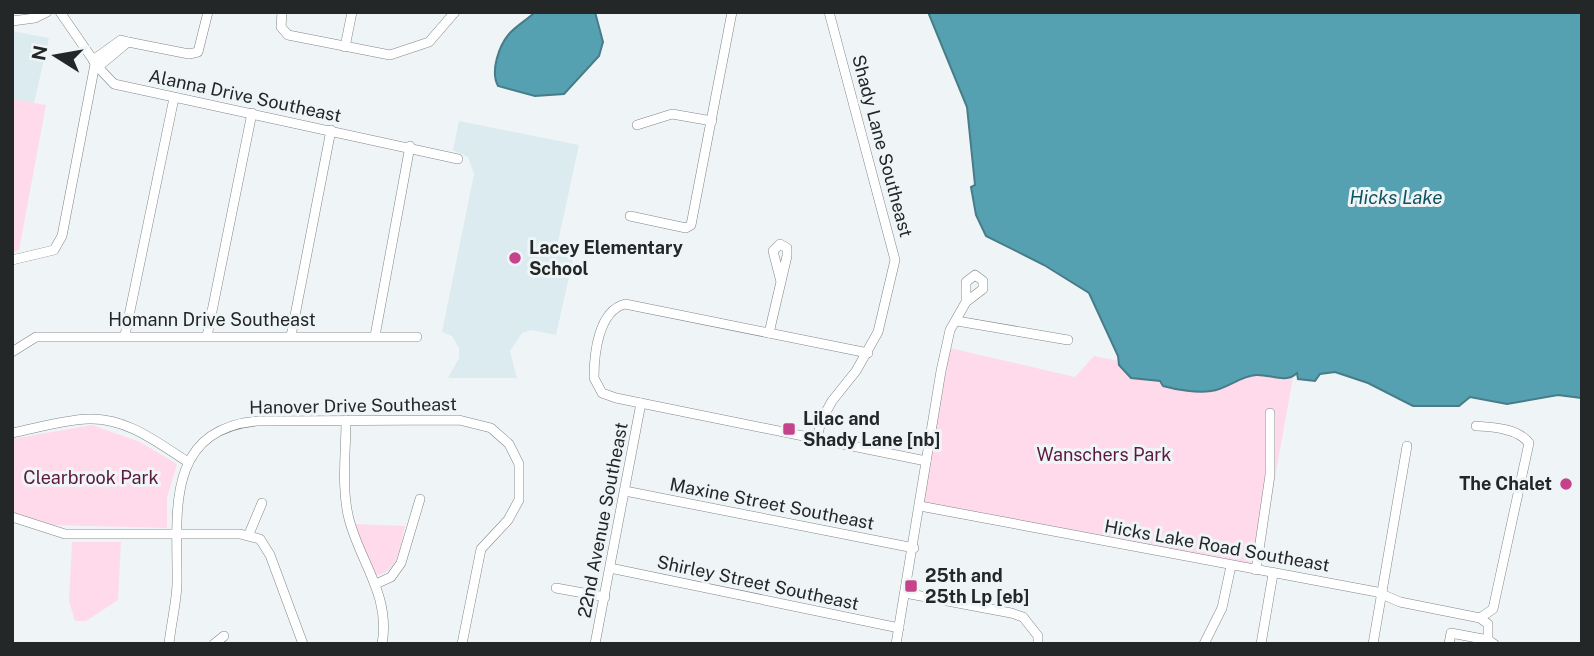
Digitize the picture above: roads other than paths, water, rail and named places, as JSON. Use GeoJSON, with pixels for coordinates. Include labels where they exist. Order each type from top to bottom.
{"type":"FeatureCollection","features":[{"type":"Feature","properties":{"kind":"street"},"geometry":{"type":"LineString","coordinates":[[12,21],[35,18],[47,12]]}},
{"type":"Feature","properties":{"kind":"street","name":"Alanna Drive Southeast"},"geometry":{"type":"LineString","coordinates":[[60,12],[95,64],[114,84],[410,146],[458,159]]}},
{"type":"Feature","properties":{"kind":"street"},"geometry":{"type":"LineString","coordinates":[[12,260],[54,250],[62,236],[95,64],[128,42],[189,54],[198,52],[208,12]]}},
{"type":"Feature","properties":{"kind":"street"},"geometry":{"type":"LineString","coordinates":[[282,12],[281,27],[288,35],[379,54],[410,51],[429,42],[455,12]]}},
{"type":"Feature","properties":{"kind":"street"},"geometry":{"type":"LineString","coordinates":[[345,47],[352,12]]}},
{"type":"Feature","properties":{"kind":"street"},"geometry":{"type":"LineString","coordinates":[[630,216],[686,228],[691,225],[732,12]]}},
{"type":"Feature","properties":{"kind":"street","name":"Shady Lane Southeast"},"geometry":{"type":"LineString","coordinates":[[817,438],[821,421],[832,401],[868,353],[885,310],[895,260],[829,12]]}},
{"type":"Feature","properties":{"kind":"street"},"geometry":{"type":"LineString","coordinates":[[125,335],[174,98]]}},
{"type":"Feature","properties":{"kind":"street"},"geometry":{"type":"LineString","coordinates":[[207,336],[252,113]]}},
{"type":"Feature","properties":{"kind":"street"},"geometry":{"type":"LineString","coordinates":[[637,125],[651,118],[673,114],[712,121]]}},
{"type":"Feature","properties":{"kind":"street"},"geometry":{"type":"LineString","coordinates":[[290,336],[331,130]]}},
{"type":"Feature","properties":{"kind":"street"},"geometry":{"type":"LineString","coordinates":[[375,336],[410,146]]}},
{"type":"Feature","properties":{"kind":"street"},"geometry":{"type":"LineString","coordinates":[[769,333],[781,282]]}},
{"type":"Feature","properties":{"kind":"street"},"geometry":{"type":"LineString","coordinates":[[896,644],[950,330],[966,302]]}},
{"type":"Feature","properties":{"kind":"street"},"geometry":{"type":"LineString","coordinates":[[868,353],[625,304],[613,309],[605,319],[594,371],[596,387],[616,398],[926,461]]}},
{"type":"Feature","properties":{"kind":"street"},"geometry":{"type":"LineString","coordinates":[[957,321],[1068,340]]}},
{"type":"Feature","properties":{"kind":"street","name":"Homann Drive Southeast"},"geometry":{"type":"LineString","coordinates":[[12,352],[36,337],[418,337]]}},
{"type":"Feature","properties":{"kind":"street","name":"22nd Avenue Southeast"},"geometry":{"type":"LineString","coordinates":[[596,644],[641,403]]}},
{"type":"Feature","properties":{"kind":"street"},"geometry":{"type":"LineString","coordinates":[[1256,570],[1270,475],[1270,414]]}},
{"type":"Feature","properties":{"kind":"street"},"geometry":{"type":"LineString","coordinates":[[12,433],[89,419],[111,422],[148,436],[188,462]]}},
{"type":"Feature","properties":{"kind":"street"},"geometry":{"type":"LineString","coordinates":[[346,420],[346,505],[349,522],[384,607],[382,644]]}},
{"type":"Feature","properties":{"kind":"street","name":"Hanover Drive Southeast"},"geometry":{"type":"LineString","coordinates":[[170,641],[177,590],[178,490],[188,462],[207,439],[242,422],[459,420],[480,423],[500,436],[515,454],[521,489],[508,520],[481,549],[461,644]]}},
{"type":"Feature","properties":{"kind":"street"},"geometry":{"type":"LineString","coordinates":[[1449,644],[1451,633],[1491,642],[1488,624],[1480,618],[1493,609],[1529,443],[1525,437],[1497,427],[1476,426]]}},
{"type":"Feature","properties":{"kind":"street"},"geometry":{"type":"LineString","coordinates":[[1373,644],[1407,446]]}},
{"type":"Feature","properties":{"kind":"street","name":"Maxine Street Southeast"},"geometry":{"type":"LineString","coordinates":[[625,491],[914,548]]}},
{"type":"Feature","properties":{"kind":"street"},"geometry":{"type":"LineString","coordinates":[[376,584],[391,577],[401,564],[420,499]]}},
{"type":"Feature","properties":{"kind":"street"},"geometry":{"type":"LineString","coordinates":[[249,534],[262,503]]}},
{"type":"Feature","properties":{"kind":"street","name":"Hicks Lake Road Southeast"},"geometry":{"type":"LineString","coordinates":[[920,506],[1383,594],[1400,602],[1480,618]]}},
{"type":"Feature","properties":{"kind":"street"},"geometry":{"type":"LineString","coordinates":[[12,517],[65,534],[249,534],[260,539],[270,555],[303,644]]}},
{"type":"Feature","properties":{"kind":"street"},"geometry":{"type":"LineString","coordinates":[[1204,644],[1222,608],[1231,566]]}},
{"type":"Feature","properties":{"kind":"street","name":"Shirley Street Southeast"},"geometry":{"type":"LineString","coordinates":[[610,568],[899,628]]}},
{"type":"Feature","properties":{"kind":"street"},"geometry":{"type":"LineString","coordinates":[[1261,644],[1273,574]]}},
{"type":"Feature","properties":{"kind":"street"},"geometry":{"type":"LineString","coordinates":[[556,588],[605,597]]}},
{"type":"Feature","properties":{"kind":"street"},"geometry":{"type":"LineString","coordinates":[[905,593],[1023,617],[1038,636],[1038,644]]}},
{"type":"Feature","properties":{"kind":"street"},"geometry":{"type":"LineString","coordinates":[[214,644],[224,636]]}},
{"type":"Feature","properties":{"kind":"water"},"geometry":{"type":"Polygon","coordinates":[[[535,12],[595,12],[603,42],[599,56],[564,94],[535,96],[498,86],[495,73],[497,59],[505,39],[535,12]]]}},
{"type":"Feature","properties":{"kind":"water","name":"Hicks Lake"},"geometry":{"type":"Polygon","coordinates":[[[928,12],[1582,12],[1582,398],[1558,395],[1507,404],[1470,397],[1459,406],[1413,406],[1368,383],[1335,372],[1320,374],[1315,381],[1298,379],[1297,373],[1288,378],[1256,375],[1205,392],[1174,389],[1163,386],[1160,381],[1131,378],[1119,365],[1118,356],[1089,293],[1044,265],[986,236],[976,215],[971,187],[975,185],[967,107],[928,12]]]}},
{"type":"Feature","properties":{"kind":"place","name":"Lacey Elementary School"},"geometry":{"type":"Point","coordinates":[515,258]}},
{"type":"Feature","properties":{"kind":"place","name":"Lilac and Shady Lane [nb]"},"geometry":{"type":"Point","coordinates":[789,429]}},
{"type":"Feature","properties":{"kind":"place","name":"The Chalet"},"geometry":{"type":"Point","coordinates":[1566,484]}},
{"type":"Feature","properties":{"kind":"place","name":"25th and 25th Lp [eb]"},"geometry":{"type":"Point","coordinates":[911,586]}},
{"type":"Feature","properties":{"kind":"park label","name":"Wanschers Park"},"geometry":{"type":"Point","coordinates":[1104,455]}},
{"type":"Feature","properties":{"kind":"park label","name":"Clearbrook Park"},"geometry":{"type":"Point","coordinates":[91,478]}}]}
